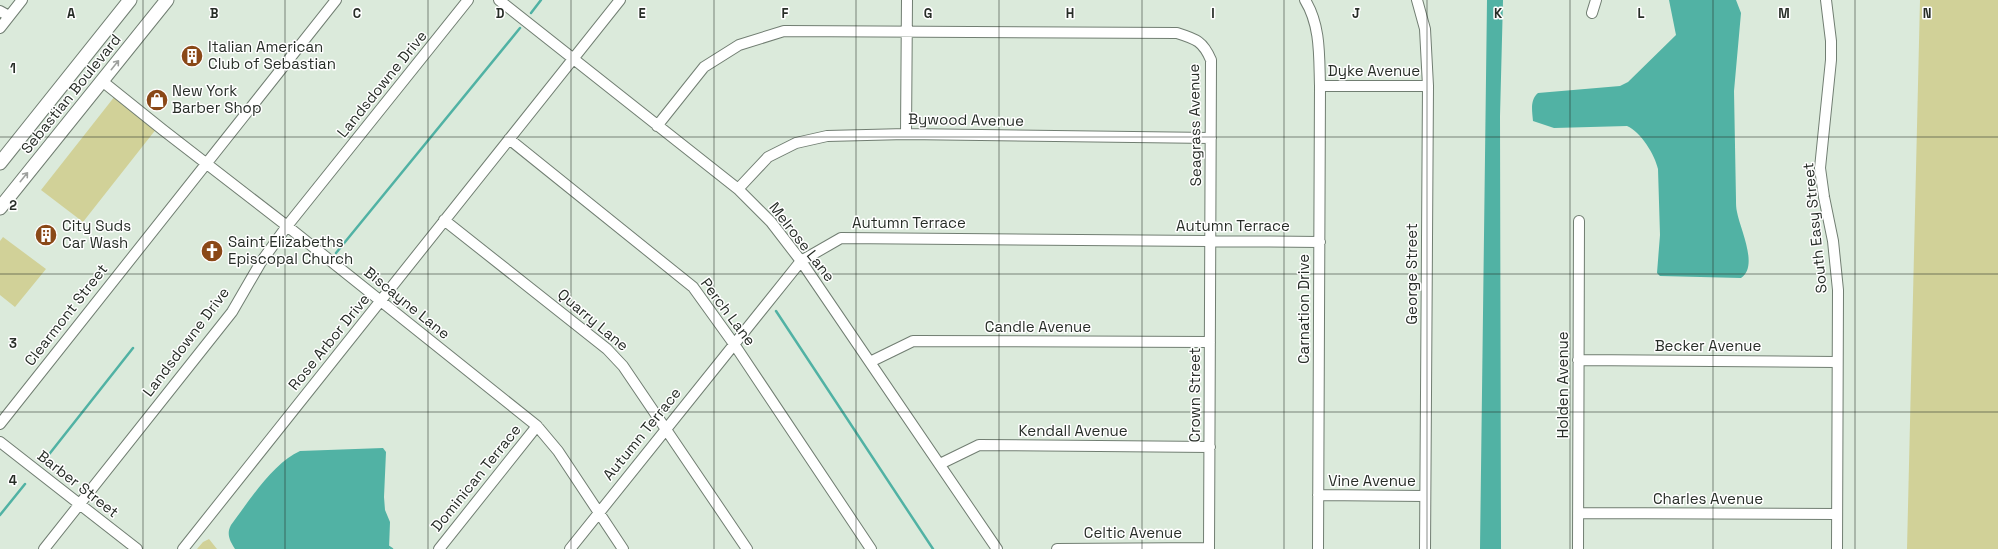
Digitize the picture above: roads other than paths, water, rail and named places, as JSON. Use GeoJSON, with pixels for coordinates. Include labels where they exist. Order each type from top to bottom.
{"type":"FeatureCollection","features":[{"type":"Feature","properties":{"kind":"main road","name":"Sebastian Boulevard"},"geometry":{"type":"LineString","coordinates":[[0,163],[130,0]]}},
{"type":"Feature","properties":{"kind":"main road","name":"Sebastian Boulevard"},"geometry":{"type":"LineString","coordinates":[[0,208],[166,0]]}},
{"type":"Feature","properties":{"kind":"street"},"geometry":{"type":"LineString","coordinates":[[0,28],[4,13],[22,0]]}},
{"type":"Feature","properties":{"kind":"street","name":"Clearmont Street"},"geometry":{"type":"LineString","coordinates":[[0,424],[336,0]]}},
{"type":"Feature","properties":{"kind":"street","name":"Landsdowne Drive"},"geometry":{"type":"LineString","coordinates":[[44,549],[232,312],[261,262],[288,226],[468,0]]}},
{"type":"Feature","properties":{"kind":"street","name":"Melrose Lane"},"geometry":{"type":"LineString","coordinates":[[499,0],[738,189],[771,222],[801,261],[997,549]]}},
{"type":"Feature","properties":{"kind":"street"},"geometry":{"type":"LineString","coordinates":[[572,59],[620,0]]}},
{"type":"Feature","properties":{"kind":"street"},"geometry":{"type":"LineString","coordinates":[[906,134],[907,0]]}},
{"type":"Feature","properties":{"kind":"street","name":"Carnation Drive"},"geometry":{"type":"LineString","coordinates":[[1305,0],[1311,11],[1318,39],[1320,86],[1318,549]]}},
{"type":"Feature","properties":{"kind":"street","name":"George Street"},"geometry":{"type":"LineString","coordinates":[[1417,0],[1425,29],[1428,86],[1425,549]]}},
{"type":"Feature","properties":{"kind":"street"},"geometry":{"type":"LineString","coordinates":[[1592,13],[1596,0]]}},
{"type":"Feature","properties":{"kind":"street","name":"South Easy Street"},"geometry":{"type":"LineString","coordinates":[[1826,0],[1831,41],[1831,60],[1820,168],[1836,267],[1837,549]]}},
{"type":"Feature","properties":{"kind":"street","name":"Seagrass Avenue"},"geometry":{"type":"LineString","coordinates":[[657,126],[704,67],[740,45],[784,31],[907,33],[1177,33],[1196,38],[1206,48],[1211,60],[1211,241]]}},
{"type":"Feature","properties":{"kind":"street","name":"Rose Arbor Drive"},"geometry":{"type":"LineString","coordinates":[[183,549],[572,59]]}},
{"type":"Feature","properties":{"kind":"street","name":"Biscayne Lane"},"geometry":{"type":"LineString","coordinates":[[102,80],[206,164],[288,226],[537,426],[558,452],[623,549]]}},
{"type":"Feature","properties":{"kind":"street","name":"Dyke Avenue"},"geometry":{"type":"LineString","coordinates":[[1320,86],[1428,86]]}},
{"type":"Feature","properties":{"kind":"street","name":"Bywood Avenue"},"geometry":{"type":"LineString","coordinates":[[738,189],[768,157],[796,143],[827,136],[906,134],[1211,138]]}},
{"type":"Feature","properties":{"kind":"street","name":"Perch Lane"},"geometry":{"type":"LineString","coordinates":[[509,139],[693,287],[734,344],[871,549]]}},
{"type":"Feature","properties":{"kind":"street","name":"Quarry Lane"},"geometry":{"type":"LineString","coordinates":[[444,220],[607,349],[623,366],[748,549]]}},
{"type":"Feature","properties":{"kind":"street","name":"Holden Avenue"},"geometry":{"type":"LineString","coordinates":[[1578,549],[1579,221]]}},
{"type":"Feature","properties":{"kind":"street","name":"Autumn Terrace"},"geometry":{"type":"LineString","coordinates":[[570,549],[598,512],[801,261],[841,238],[1320,242]]}},
{"type":"Feature","properties":{"kind":"street","name":"Crown Street"},"geometry":{"type":"LineString","coordinates":[[1209,549],[1211,241]]}},
{"type":"Feature","properties":{"kind":"street","name":"Candle Avenue"},"geometry":{"type":"LineString","coordinates":[[870,362],[913,341],[1210,342]]}},
{"type":"Feature","properties":{"kind":"street","name":"Becker Avenue"},"geometry":{"type":"LineString","coordinates":[[1578,360],[1837,362]]}},
{"type":"Feature","properties":{"kind":"street","name":"Dominican Terrace"},"geometry":{"type":"LineString","coordinates":[[439,549],[537,426]]}},
{"type":"Feature","properties":{"kind":"street","name":"Barber Street"},"geometry":{"type":"LineString","coordinates":[[0,442],[137,549]]}},
{"type":"Feature","properties":{"kind":"street","name":"Kendall Avenue"},"geometry":{"type":"LineString","coordinates":[[940,464],[979,445],[1210,447]]}},
{"type":"Feature","properties":{"kind":"street","name":"Vine Avenue"},"geometry":{"type":"LineString","coordinates":[[1318,495],[1425,496]]}},
{"type":"Feature","properties":{"kind":"street","name":"Charles Avenue"},"geometry":{"type":"LineString","coordinates":[[1578,513],[1837,514]]}},
{"type":"Feature","properties":{"kind":"street","name":"Celtic Avenue"},"geometry":{"type":"LineString","coordinates":[[1057,549],[1209,549]]}},
{"type":"Feature","properties":{"kind":"water"},"geometry":{"type":"Polygon","coordinates":[[[1487,0],[1503,0],[1500,116],[1501,549],[1480,549],[1487,0]]]}},
{"type":"Feature","properties":{"kind":"water"},"geometry":{"type":"Polygon","coordinates":[[[1669,0],[1736,0],[1741,13],[1734,91],[1736,204],[1747,247],[1748,265],[1746,272],[1741,278],[1660,276],[1657,273],[1660,235],[1658,169],[1647,144],[1632,129],[1627,126],[1554,128],[1533,121],[1533,102],[1538,93],[1620,86],[1628,82],[1676,35],[1669,0]]]}},
{"type":"Feature","properties":{"kind":"water"},"geometry":{"type":"Polygon","coordinates":[[[383,448],[386,452],[384,497],[385,510],[390,522],[389,549],[235,549],[230,540],[229,534],[231,525],[271,473],[290,457],[300,451],[383,448]]]}},
{"type":"Feature","properties":{"kind":"waterway"},"geometry":{"type":"LineString","coordinates":[[531,13],[541,0]]}},
{"type":"Feature","properties":{"kind":"waterway"},"geometry":{"type":"LineString","coordinates":[[336,253],[520,28]]}},
{"type":"Feature","properties":{"kind":"waterway"},"geometry":{"type":"LineString","coordinates":[[776,311],[933,549]]}},
{"type":"Feature","properties":{"kind":"waterway"},"geometry":{"type":"LineString","coordinates":[[43,462],[133,348]]}},
{"type":"Feature","properties":{"kind":"waterway"},"geometry":{"type":"LineString","coordinates":[[0,515],[25,484]]}},
{"type":"Feature","properties":{"kind":"place","name":"Italian American Club of Sebastian"},"geometry":{"type":"Point","coordinates":[192,56]}},
{"type":"Feature","properties":{"kind":"place","name":"New York Barber Shop"},"geometry":{"type":"Point","coordinates":[157,100]}},
{"type":"Feature","properties":{"kind":"place","name":"City Suds Car Wash"},"geometry":{"type":"Point","coordinates":[46,235]}},
{"type":"Feature","properties":{"kind":"place","name":"Saint Elizabeths Episcopal Church"},"geometry":{"type":"Point","coordinates":[212,251]}}]}
